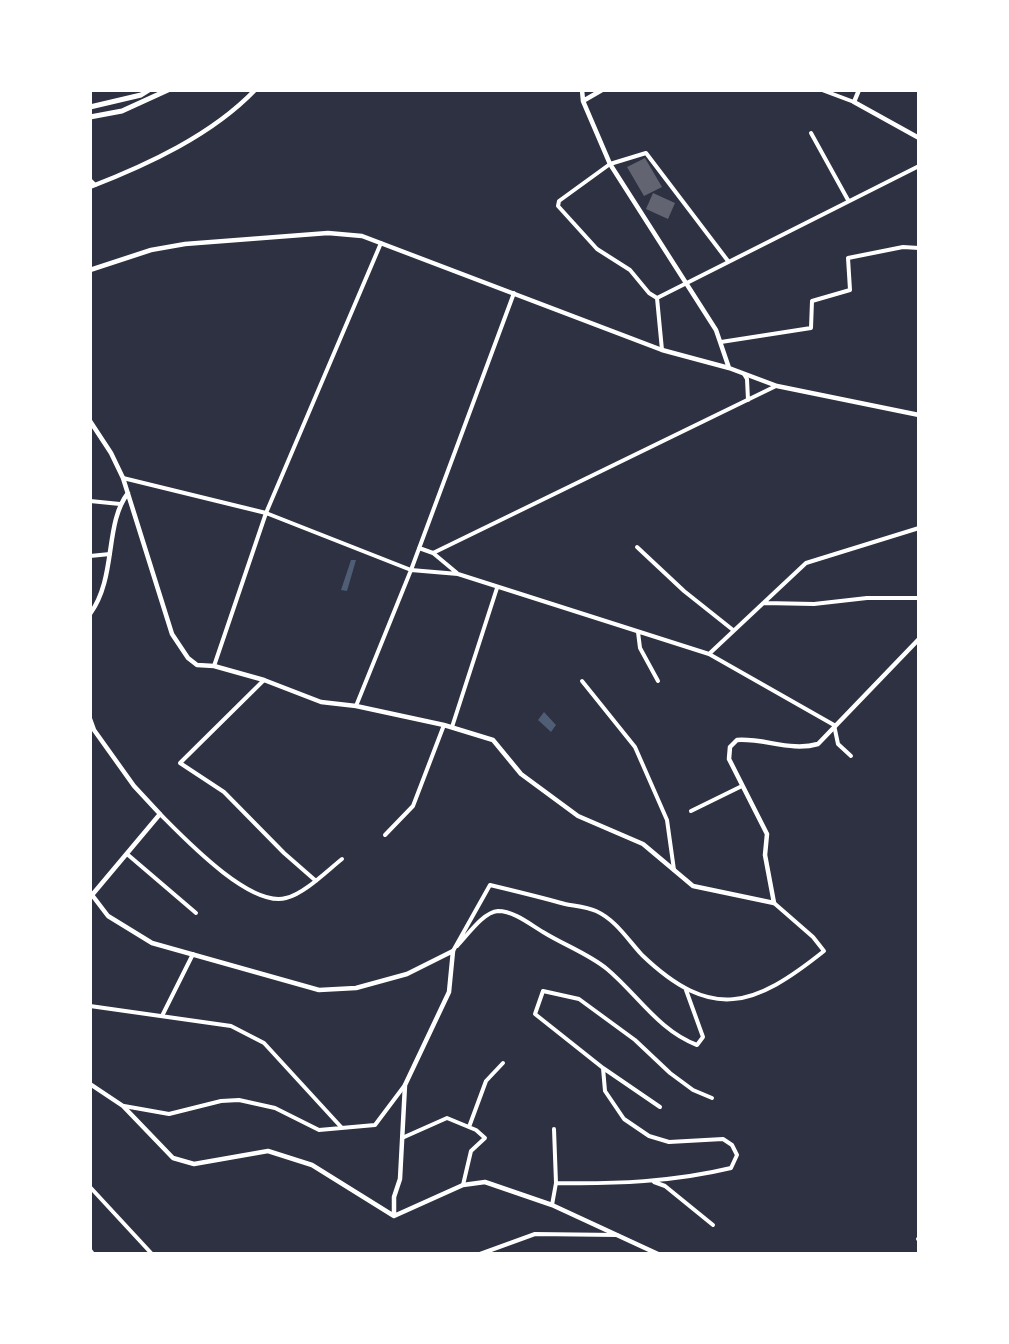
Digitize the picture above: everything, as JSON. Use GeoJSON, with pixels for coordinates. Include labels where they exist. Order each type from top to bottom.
{"type":"FeatureCollection","features":[{"type":"Feature","properties":{"kind":"main road"},"geometry":{"type":"LineString","coordinates":[[90,107],[149,90]]}},
{"type":"Feature","properties":{"kind":"main road"},"geometry":{"type":"LineString","coordinates":[[90,117],[122,111],[168,90]]}},
{"type":"Feature","properties":{"kind":"street"},"geometry":{"type":"LineString","coordinates":[[90,180],[93,186],[159,156],[195,136],[255,90]]}},
{"type":"Feature","properties":{"kind":"street"},"geometry":{"type":"LineString","coordinates":[[582,90],[583,101],[610,164],[721,342],[729,368]]}},
{"type":"Feature","properties":{"kind":"street"},"geometry":{"type":"LineString","coordinates":[[583,101],[602,90]]}},
{"type":"Feature","properties":{"kind":"street"},"geometry":{"type":"LineString","coordinates":[[822,90],[854,102],[919,138]]}},
{"type":"Feature","properties":{"kind":"street"},"geometry":{"type":"LineString","coordinates":[[854,102],[859,90]]}},
{"type":"Feature","properties":{"kind":"street"},"geometry":{"type":"LineString","coordinates":[[811,133],[848,200]]}},
{"type":"Feature","properties":{"kind":"street"},"geometry":{"type":"LineString","coordinates":[[657,298],[649,293],[630,270],[597,249],[558,206],[560,201],[610,164],[646,153],[728,261]]}},
{"type":"Feature","properties":{"kind":"street"},"geometry":{"type":"LineString","coordinates":[[657,298],[919,166]]}},
{"type":"Feature","properties":{"kind":"street"},"geometry":{"type":"LineString","coordinates":[[90,270],[151,250],[185,244],[328,233],[346,234],[382,242],[662,350],[729,368],[777,386],[919,415]]}},
{"type":"Feature","properties":{"kind":"street"},"geometry":{"type":"LineString","coordinates":[[214,666],[266,513],[382,242]]}},
{"type":"Feature","properties":{"kind":"street"},"geometry":{"type":"LineString","coordinates":[[721,342],[811,328],[812,301],[850,290],[848,258],[903,247],[919,248]]}},
{"type":"Feature","properties":{"kind":"street"},"geometry":{"type":"LineString","coordinates":[[356,706],[411,570],[514,293]]}},
{"type":"Feature","properties":{"kind":"street"},"geometry":{"type":"LineString","coordinates":[[657,298],[662,350]]}},
{"type":"Feature","properties":{"kind":"street"},"geometry":{"type":"LineString","coordinates":[[743,373],[747,379],[748,400]]}},
{"type":"Feature","properties":{"kind":"street"},"geometry":{"type":"LineString","coordinates":[[433,553],[777,386]]}},
{"type":"Feature","properties":{"kind":"street"},"geometry":{"type":"LineString","coordinates":[[90,422],[111,453],[123,478],[172,634],[188,658],[197,664],[214,666],[264,680],[321,702],[356,706],[444,725],[493,740],[521,774],[578,816],[643,844],[693,886],[774,903],[813,937],[824,951],[796,974],[757,995],[741,1000],[721,1000],[685,990],[643,955],[614,924],[597,911],[490,885],[453,951],[449,992],[405,1085],[375,1125],[319,1130],[275,1108],[239,1101],[221,1101],[169,1114],[123,1106]]}},
{"type":"Feature","properties":{"kind":"street"},"geometry":{"type":"LineString","coordinates":[[123,478],[266,513],[411,570],[458,573],[497,588],[709,654],[834,725],[838,744],[851,756]]}},
{"type":"Feature","properties":{"kind":"street"},"geometry":{"type":"LineString","coordinates":[[90,614],[100,601],[112,554],[120,504],[128,494]]}},
{"type":"Feature","properties":{"kind":"street"},"geometry":{"type":"LineString","coordinates":[[90,501],[120,504]]}},
{"type":"Feature","properties":{"kind":"street"},"geometry":{"type":"LineString","coordinates":[[709,654],[806,563],[919,528]]}},
{"type":"Feature","properties":{"kind":"street"},"geometry":{"type":"LineString","coordinates":[[637,547],[684,591],[733,630]]}},
{"type":"Feature","properties":{"kind":"street"},"geometry":{"type":"LineString","coordinates":[[419,548],[433,553],[458,573]]}},
{"type":"Feature","properties":{"kind":"street"},"geometry":{"type":"LineString","coordinates":[[90,556],[112,554]]}},
{"type":"Feature","properties":{"kind":"street"},"geometry":{"type":"LineString","coordinates":[[452,727],[497,588]]}},
{"type":"Feature","properties":{"kind":"street"},"geometry":{"type":"LineString","coordinates":[[763,603],[814,604],[867,598],[919,598]]}},
{"type":"Feature","properties":{"kind":"street"},"geometry":{"type":"LineString","coordinates":[[638,632],[640,648],[658,681]]}},
{"type":"Feature","properties":{"kind":"street"},"geometry":{"type":"LineString","coordinates":[[774,903],[765,855],[767,834],[729,759],[730,747],[736,740],[751,739],[806,748],[818,744],[919,639]]}},
{"type":"Feature","properties":{"kind":"street"},"geometry":{"type":"LineString","coordinates":[[264,680],[180,763],[225,792],[284,853],[316,881]]}},
{"type":"Feature","properties":{"kind":"street"},"geometry":{"type":"LineString","coordinates":[[582,681],[635,747],[667,820],[674,870]]}},
{"type":"Feature","properties":{"kind":"street"},"geometry":{"type":"LineString","coordinates":[[90,719],[94,729],[134,786],[160,814],[189,843],[258,896],[286,899],[316,881],[342,859]]}},
{"type":"Feature","properties":{"kind":"street"},"geometry":{"type":"LineString","coordinates":[[385,835],[413,806],[444,725]]}},
{"type":"Feature","properties":{"kind":"street"},"geometry":{"type":"LineString","coordinates":[[691,811],[742,786]]}},
{"type":"Feature","properties":{"kind":"street"},"geometry":{"type":"LineString","coordinates":[[160,814],[91,894],[108,916],[152,943],[319,990],[356,988],[407,974],[453,951],[488,915],[498,911],[515,915],[604,967],[627,986],[643,1007],[688,1042],[697,1045],[704,1037],[685,990]]}},
{"type":"Feature","properties":{"kind":"street"},"geometry":{"type":"LineString","coordinates":[[127,854],[196,913]]}},
{"type":"Feature","properties":{"kind":"street"},"geometry":{"type":"LineString","coordinates":[[162,1016],[193,954]]}},
{"type":"Feature","properties":{"kind":"street"},"geometry":{"type":"LineString","coordinates":[[660,1107],[603,1068],[535,1014],[543,991],[579,999],[635,1040],[678,1079],[693,1090],[712,1098]]}},
{"type":"Feature","properties":{"kind":"street"},"geometry":{"type":"LineString","coordinates":[[90,1006],[231,1026],[264,1043],[342,1128]]}},
{"type":"Feature","properties":{"kind":"street"},"geometry":{"type":"LineString","coordinates":[[469,1127],[486,1081],[503,1062]]}},
{"type":"Feature","properties":{"kind":"street"},"geometry":{"type":"LineString","coordinates":[[556,1183],[653,1181],[700,1176],[731,1168],[737,1155],[732,1145],[723,1139],[669,1142],[649,1136],[624,1119],[604,1091],[603,1068]]}},
{"type":"Feature","properties":{"kind":"street"},"geometry":{"type":"LineString","coordinates":[[90,1084],[123,1106],[173,1158],[194,1164],[268,1151],[312,1165],[394,1216]]}},
{"type":"Feature","properties":{"kind":"street"},"geometry":{"type":"LineString","coordinates":[[394,1216],[394,1197],[400,1179],[405,1085]]}},
{"type":"Feature","properties":{"kind":"street"},"geometry":{"type":"LineString","coordinates":[[402,1137],[440,1119],[447,1119],[469,1127],[484,1138],[471,1152],[463,1185]]}},
{"type":"Feature","properties":{"kind":"street"},"geometry":{"type":"LineString","coordinates":[[552,1205],[556,1183],[554,1129]]}},
{"type":"Feature","properties":{"kind":"street"},"geometry":{"type":"LineString","coordinates":[[653,1181],[664,1186],[713,1225]]}},
{"type":"Feature","properties":{"kind":"street"},"geometry":{"type":"LineString","coordinates":[[394,1216],[463,1185],[485,1182],[552,1205],[658,1254]]}},
{"type":"Feature","properties":{"kind":"street"},"geometry":{"type":"LineString","coordinates":[[90,1187],[152,1254]]}},
{"type":"Feature","properties":{"kind":"street"},"geometry":{"type":"LineString","coordinates":[[480,1254],[535,1234],[620,1236]]}},
{"type":"Feature","properties":{"kind":"street"},"geometry":{"type":"LineString","coordinates":[[90,1250],[93,1254]]}},
{"type":"Feature","properties":{"kind":"water"},"geometry":{"type":"Polygon","coordinates":[[[351,560],[356,560],[347,591],[341,590],[351,560]]]}},
{"type":"Feature","properties":{"kind":"water"},"geometry":{"type":"Polygon","coordinates":[[[544,712],[556,725],[551,732],[538,720],[544,712]]]}},
{"type":"Feature","properties":{"kind":"building"},"geometry":{"type":"Polygon","coordinates":[[[645,158],[662,187],[644,196],[627,167],[645,158]]]}},
{"type":"Feature","properties":{"kind":"building"},"geometry":{"type":"Polygon","coordinates":[[[653,193],[675,203],[668,219],[646,209],[653,193]]]}}]}
